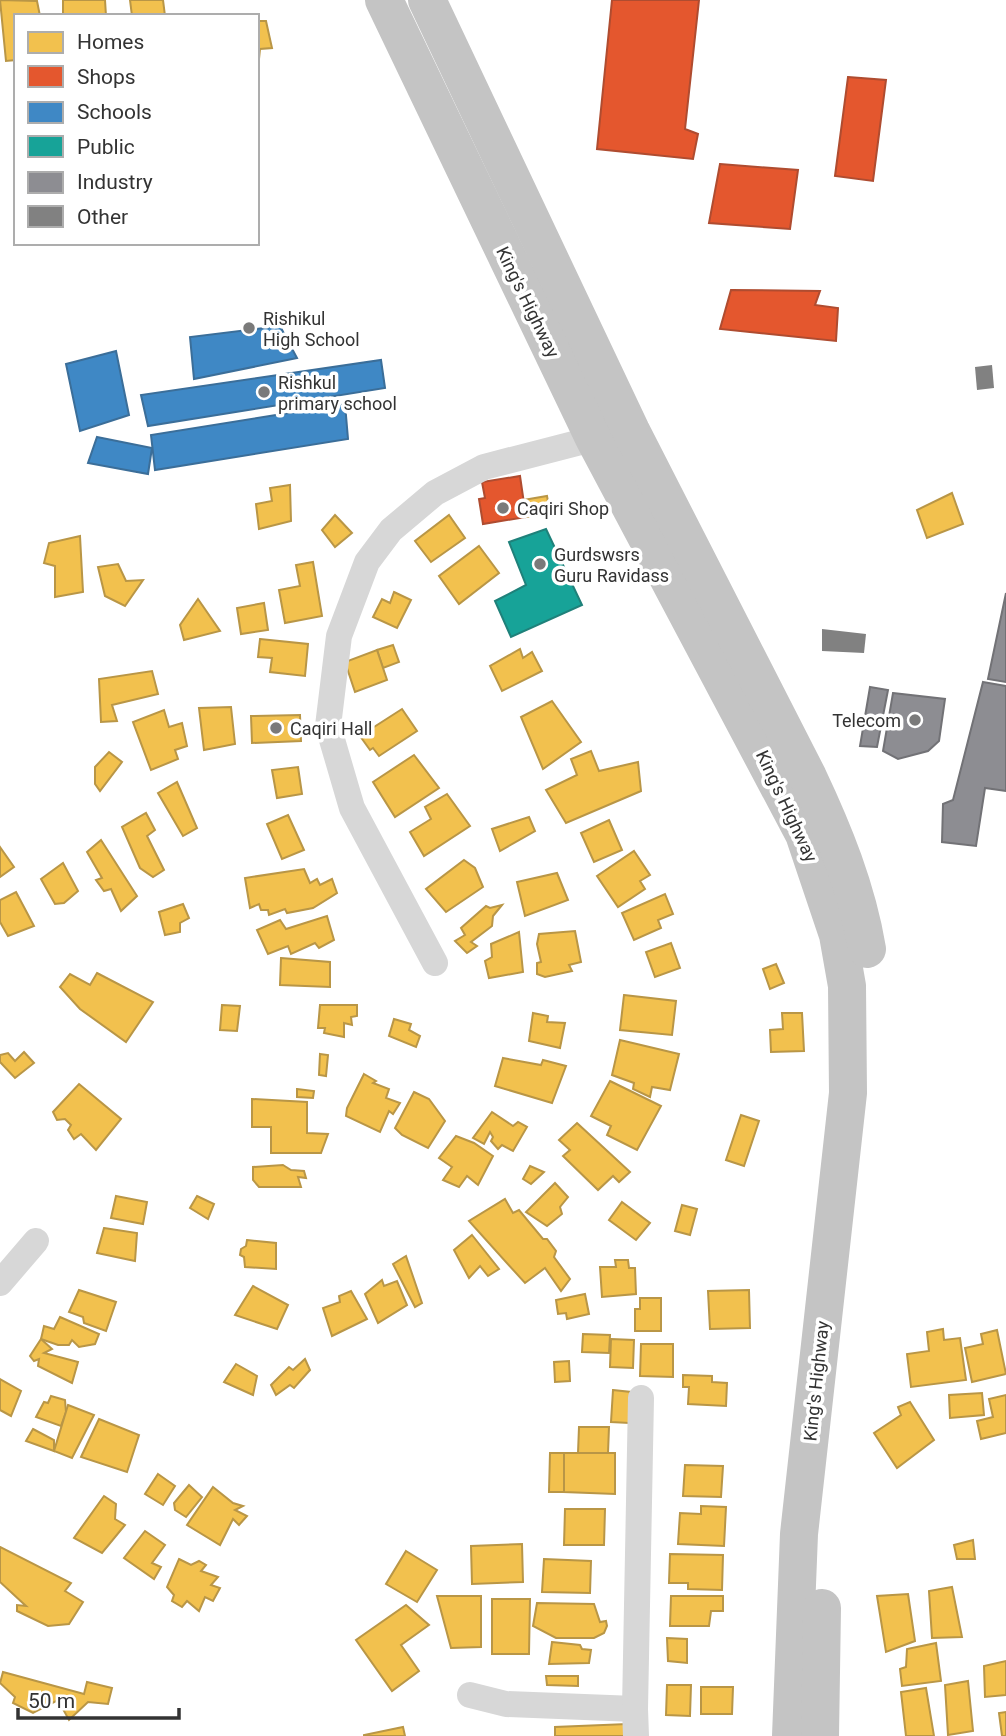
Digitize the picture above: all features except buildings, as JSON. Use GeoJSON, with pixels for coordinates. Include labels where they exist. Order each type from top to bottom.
{"type":"FeatureCollection","features":[{"type":"Feature","properties":{"kind":"highway","name":"King's Highway"},"geometry":{"type":"LineString","coordinates":[[384,0],[594,438],[804,834],[838,935],[847,986],[848,1093],[799,1534],[792,1736]]}},
{"type":"Feature","properties":{"kind":"highway","name":"King's Highway"},"geometry":{"type":"LineString","coordinates":[[427,0],[631,430],[808,777],[831,826],[849,875],[864,930],[873,983],[871,1096],[855,1216],[823,1533],[820,1736]]}},
{"type":"Feature","properties":{"kind":"street"},"geometry":{"type":"LineString","coordinates":[[435,963],[352,808],[328,726],[339,636],[367,562],[391,530],[435,493],[484,467],[631,430]]}},
{"type":"Feature","properties":{"kind":"street"},"geometry":{"type":"LineString","coordinates":[[0,1283],[36,1241]]}},
{"type":"Feature","properties":{"kind":"street"},"geometry":{"type":"LineString","coordinates":[[636,1736],[641,1398]]}},
{"type":"Feature","properties":{"kind":"street"},"geometry":{"type":"LineString","coordinates":[[470,1695],[506,1704],[635,1709]]}},
{"type":"Feature","properties":{"kind":"place","name":"Rishikul High School"},"geometry":{"type":"Point","coordinates":[249,328]}},
{"type":"Feature","properties":{"kind":"place","name":"Rishkul primary school"},"geometry":{"type":"Point","coordinates":[264,392]}},
{"type":"Feature","properties":{"kind":"place","name":"Caqiri Shop"},"geometry":{"type":"Point","coordinates":[503,508]}},
{"type":"Feature","properties":{"kind":"place","name":"Gurdswsrs Guru Ravidass"},"geometry":{"type":"Point","coordinates":[540,564]}},
{"type":"Feature","properties":{"kind":"place","name":"Telecom"},"geometry":{"type":"Point","coordinates":[915,720]}},
{"type":"Feature","properties":{"kind":"place","name":"Caqiri Hall"},"geometry":{"type":"Point","coordinates":[276,728]}}]}
